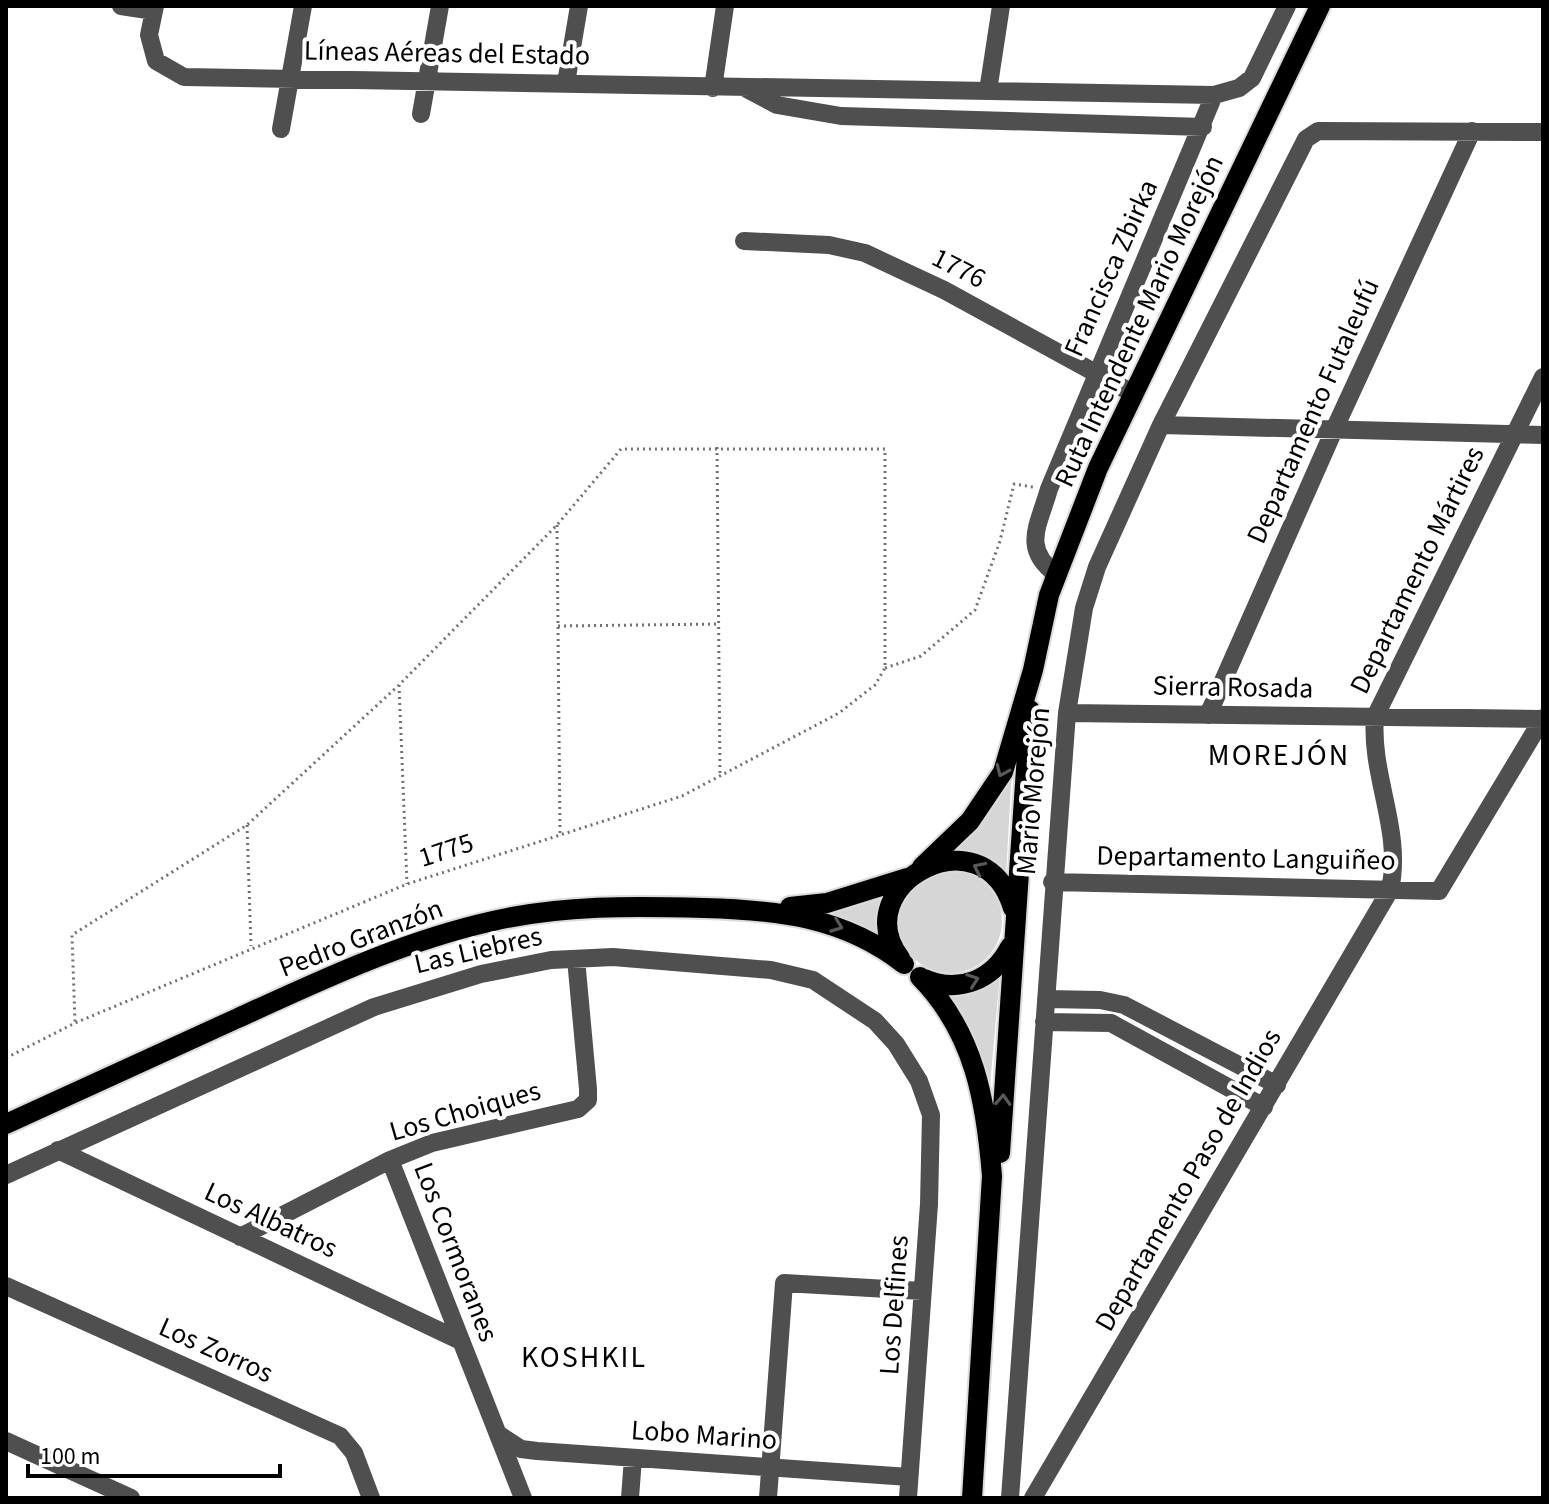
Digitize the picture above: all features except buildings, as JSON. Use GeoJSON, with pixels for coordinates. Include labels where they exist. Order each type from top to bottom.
{"type":"FeatureCollection","features":[{"type":"Feature","properties":{"kind":"main road","name":"Ruta Intendente Mario Morejón"},"geometry":{"type":"LineString","coordinates":[[915,873],[959,833],[998,782],[1033,670],[1056,574],[1098,468],[1320,6]]}},
{"type":"Feature","properties":{"kind":"main road","name":"Ruta Intendente Mario Morejón"},"geometry":{"type":"LineString","coordinates":[[1014,912],[1033,670]]}},
{"type":"Feature","properties":{"kind":"main road"},"geometry":{"type":"LineString","coordinates":[[972,1498],[992,1176],[995,1150],[1014,912],[1002,885],[980,866],[951,860],[915,873],[897,891],[889,922],[890,938],[912,970],[945,1006],[965,1042],[983,1095],[995,1150]]}},
{"type":"Feature","properties":{"kind":"main road","name":"Pedro Granzón"},"geometry":{"type":"LineString","coordinates":[[6,1124],[347,968],[446,933],[495,920],[596,907],[762,910],[827,903],[915,873]]}},
{"type":"Feature","properties":{"kind":"main road","name":"Pedro Granzón"},"geometry":{"type":"LineString","coordinates":[[762,910],[828,922],[879,945],[912,970]]}},
{"type":"Feature","properties":{"kind":"main road"},"geometry":{"type":"LineString","coordinates":[[912,970],[950,986],[981,979],[1004,959],[1011,945]]}},
{"type":"Feature","properties":{"kind":"street"},"geometry":{"type":"LineString","coordinates":[[121,6],[155,9]]}},
{"type":"Feature","properties":{"kind":"street"},"geometry":{"type":"LineString","coordinates":[[281,129],[303,6]]}},
{"type":"Feature","properties":{"kind":"street"},"geometry":{"type":"LineString","coordinates":[[421,114],[440,6]]}},
{"type":"Feature","properties":{"kind":"street"},"geometry":{"type":"LineString","coordinates":[[566,83],[579,6]]}},
{"type":"Feature","properties":{"kind":"street"},"geometry":{"type":"LineString","coordinates":[[713,88],[725,6]]}},
{"type":"Feature","properties":{"kind":"street"},"geometry":{"type":"LineString","coordinates":[[988,91],[1001,6]]}},
{"type":"Feature","properties":{"kind":"street"},"geometry":{"type":"LineString","coordinates":[[1214,95],[1239,88],[1252,78],[1287,6]]}},
{"type":"Feature","properties":{"kind":"street","name":"Líneas Aéreas del Estado"},"geometry":{"type":"LineString","coordinates":[[155,9],[149,35],[156,61],[184,77],[1214,95]]}},
{"type":"Feature","properties":{"kind":"street","name":"Líneas Aéreas del Estado"},"geometry":{"type":"LineString","coordinates":[[742,87],[777,105],[841,116],[1203,127]]}},
{"type":"Feature","properties":{"kind":"street","name":"Francisca Zbirka"},"geometry":{"type":"LineString","coordinates":[[1056,574],[1040,562],[1035,552],[1034,539],[1049,489],[1214,95]]}},
{"type":"Feature","properties":{"kind":"street","name":"Mario Morejón"},"geometry":{"type":"LineString","coordinates":[[1010,1498],[1052,882],[1067,713],[1084,608],[1097,567],[1161,425],[1306,139],[1318,131],[1472,131]]}},
{"type":"Feature","properties":{"kind":"street"},"geometry":{"type":"LineString","coordinates":[[1472,131],[1543,132]]}},
{"type":"Feature","properties":{"kind":"street","name":"Departamento Futaleufú"},"geometry":{"type":"LineString","coordinates":[[1208,715],[1334,430],[1472,131]]}},
{"type":"Feature","properties":{"kind":"street","name":"1776"},"geometry":{"type":"LineString","coordinates":[[744,241],[829,245],[865,253],[944,290],[1134,394]]}},
{"type":"Feature","properties":{"kind":"street","name":"Departamento Mártires"},"geometry":{"type":"LineString","coordinates":[[1390,890],[1394,871],[1391,824],[1373,741],[1375,717],[1543,377]]}},
{"type":"Feature","properties":{"kind":"street"},"geometry":{"type":"LineString","coordinates":[[1161,425],[1543,435]]}},
{"type":"Feature","properties":{"kind":"street","name":"Sierra Rosada"},"geometry":{"type":"LineString","coordinates":[[1067,713],[1543,719]]}},
{"type":"Feature","properties":{"kind":"street","name":"Departamento Languiñeo"},"geometry":{"type":"LineString","coordinates":[[1052,882],[1439,891],[1543,719]]}},
{"type":"Feature","properties":{"kind":"street","name":"Departamento Paso de Indios"},"geometry":{"type":"LineString","coordinates":[[1033,1498],[1390,890]]}},
{"type":"Feature","properties":{"kind":"street","name":"Los Choiques"},"geometry":{"type":"LineString","coordinates":[[240,1237],[390,1160],[432,1143],[578,1109],[588,1100],[588,1089],[576,959]]}},
{"type":"Feature","properties":{"kind":"street","name":"Las Liebres"},"geometry":{"type":"LineString","coordinates":[[6,1175],[374,1007],[481,974],[576,959],[689,961],[771,970],[813,980],[875,1021],[896,1044],[919,1081],[931,1115]]}},
{"type":"Feature","properties":{"kind":"street"},"geometry":{"type":"LineString","coordinates":[[1046,999],[1100,1000],[1124,1005],[1277,1085]]}},
{"type":"Feature","properties":{"kind":"street"},"geometry":{"type":"LineString","coordinates":[[1044,1022],[1111,1023],[1264,1107]]}},
{"type":"Feature","properties":{"kind":"street","name":"Los Delfines"},"geometry":{"type":"LineString","coordinates":[[908,1498],[931,1115]]}},
{"type":"Feature","properties":{"kind":"street","name":"Los Albatros"},"geometry":{"type":"LineString","coordinates":[[58,1150],[461,1341]]}},
{"type":"Feature","properties":{"kind":"street"},"geometry":{"type":"LineString","coordinates":[[995,1150],[1033,1152]]}},
{"type":"Feature","properties":{"kind":"street","name":"Los Cormoranes"},"geometry":{"type":"LineString","coordinates":[[390,1160],[523,1498]]}},
{"type":"Feature","properties":{"kind":"street"},"geometry":{"type":"LineString","coordinates":[[768,1498],[784,1283],[922,1291]]}},
{"type":"Feature","properties":{"kind":"street","name":"Los Zorros"},"geometry":{"type":"LineString","coordinates":[[6,1286],[340,1436],[354,1453],[371,1498]]}},
{"type":"Feature","properties":{"kind":"street","name":"Lobo Marino"},"geometry":{"type":"LineString","coordinates":[[498,1434],[521,1449],[909,1477]]}},
{"type":"Feature","properties":{"kind":"street"},"geometry":{"type":"LineString","coordinates":[[6,1441],[131,1498]]}},
{"type":"Feature","properties":{"kind":"street"},"geometry":{"type":"LineString","coordinates":[[630,1498],[633,1458]]}},
{"type":"Feature","properties":{"kind":"path"},"geometry":{"type":"LineString","coordinates":[[717,447],[720,775]]}},
{"type":"Feature","properties":{"kind":"path"},"geometry":{"type":"LineString","coordinates":[[75,1023],[72,935],[247,825],[399,685],[557,525],[621,449],[885,449],[885,668],[921,656],[975,610],[1000,541],[1014,484],[1049,489]]}},
{"type":"Feature","properties":{"kind":"path"},"geometry":{"type":"LineString","coordinates":[[557,525],[560,834]]}},
{"type":"Feature","properties":{"kind":"path"},"geometry":{"type":"LineString","coordinates":[[558,626],[719,624]]}},
{"type":"Feature","properties":{"kind":"path","name":"1775"},"geometry":{"type":"LineString","coordinates":[[6,1058],[75,1023],[407,884],[682,796],[839,713],[875,685],[885,668]]}},
{"type":"Feature","properties":{"kind":"path"},"geometry":{"type":"LineString","coordinates":[[399,685],[407,884]]}},
{"type":"Feature","properties":{"kind":"path"},"geometry":{"type":"LineString","coordinates":[[247,825],[251,947]]}},
{"type":"Feature","properties":{"kind":"shaded area"},"geometry":{"type":"Polygon","coordinates":[[[1012,767],[1006,877],[956,852],[999,798],[1012,767]]]}},
{"type":"Feature","properties":{"kind":"shaded area"},"geometry":{"type":"Polygon","coordinates":[[[950,869],[970,873],[987,884],[998,901],[1002,921],[998,941],[987,958],[970,969],[950,973],[930,969],[913,958],[902,941],[898,921],[902,901],[913,884],[930,873],[950,869]]]}},
{"type":"Feature","properties":{"kind":"shaded area"},"geometry":{"type":"Polygon","coordinates":[[[880,898],[878,936],[820,912],[880,898]]]}},
{"type":"Feature","properties":{"kind":"shaded area"},"geometry":{"type":"Polygon","coordinates":[[[1000,974],[989,1097],[943,993],[1000,974]]]}},
{"type":"Feature","properties":{"kind":"district","name":"MOREJÓN"},"geometry":{"type":"Point","coordinates":[1279,755]}},
{"type":"Feature","properties":{"kind":"district","name":"KOSHKIL"},"geometry":{"type":"Point","coordinates":[584,1357]}}]}
